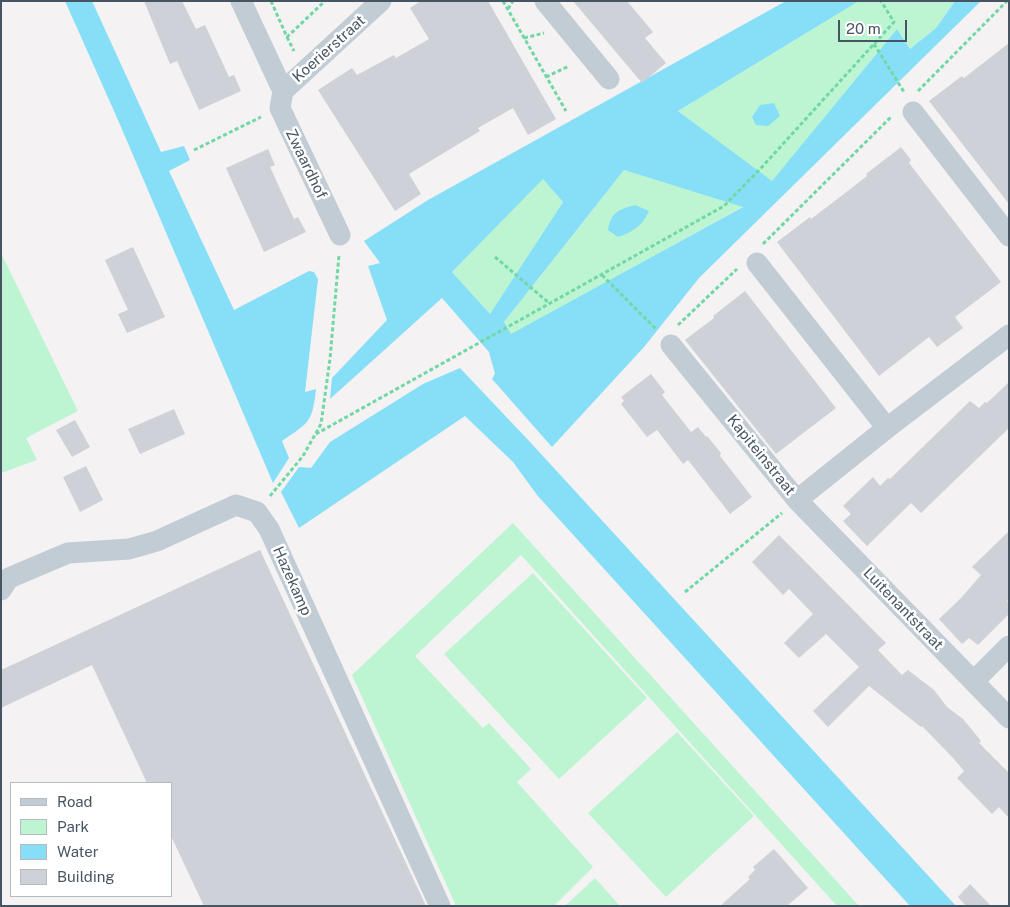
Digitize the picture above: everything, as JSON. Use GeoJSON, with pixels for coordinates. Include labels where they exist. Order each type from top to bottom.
{"type":"FeatureCollection","features":[{"type":"Feature","properties":{"kind":"street","name":"Koerierstraat"},"geometry":{"type":"LineString","coordinates":[[241,1],[281,100],[381,1]]}},
{"type":"Feature","properties":{"kind":"street"},"geometry":{"type":"LineString","coordinates":[[545,1],[609,79]]}},
{"type":"Feature","properties":{"kind":"street","name":"Zwaardhof"},"geometry":{"type":"LineString","coordinates":[[281,100],[340,235]]}},
{"type":"Feature","properties":{"kind":"street"},"geometry":{"type":"LineString","coordinates":[[907,106],[1009,236]]}},
{"type":"Feature","properties":{"kind":"street"},"geometry":{"type":"LineString","coordinates":[[752,258],[887,428]]}},
{"type":"Feature","properties":{"kind":"street","name":"Kapiteinstraat"},"geometry":{"type":"LineString","coordinates":[[667,335],[797,500],[887,428],[1009,335]]}},
{"type":"Feature","properties":{"kind":"street","name":"Luitenantstraat"},"geometry":{"type":"LineString","coordinates":[[797,500],[1009,718]]}},
{"type":"Feature","properties":{"kind":"street"},"geometry":{"type":"LineString","coordinates":[[1,590],[9,578],[68,553],[129,549],[157,541],[236,505],[257,512]]}},
{"type":"Feature","properties":{"kind":"street","name":"Hazekamp"},"geometry":{"type":"LineString","coordinates":[[257,512],[269,529],[440,906]]}},
{"type":"Feature","properties":{"kind":"street"},"geometry":{"type":"LineString","coordinates":[[974,681],[1009,646]]}},
{"type":"Feature","properties":{"kind":"path"},"geometry":{"type":"LineString","coordinates":[[271,1],[287,37],[325,1]]}},
{"type":"Feature","properties":{"kind":"path"},"geometry":{"type":"LineString","coordinates":[[503,1],[566,111]]}},
{"type":"Feature","properties":{"kind":"path"},"geometry":{"type":"LineString","coordinates":[[508,9],[513,1]]}},
{"type":"Feature","properties":{"kind":"path"},"geometry":{"type":"LineString","coordinates":[[316,434],[724,206],[894,22],[881,1]]}},
{"type":"Feature","properties":{"kind":"path"},"geometry":{"type":"LineString","coordinates":[[602,275],[667,335],[752,258],[907,106],[1007,1]]}},
{"type":"Feature","properties":{"kind":"path"},"geometry":{"type":"LineString","coordinates":[[874,44],[901,88]]}},
{"type":"Feature","properties":{"kind":"path"},"geometry":{"type":"LineString","coordinates":[[194,150],[281,100]]}},
{"type":"Feature","properties":{"kind":"path"},"geometry":{"type":"LineString","coordinates":[[257,512],[303,456],[321,424],[330,360],[340,235]]}},
{"type":"Feature","properties":{"kind":"path"},"geometry":{"type":"LineString","coordinates":[[495,257],[549,303]]}},
{"type":"Feature","properties":{"kind":"path"},"geometry":{"type":"LineString","coordinates":[[685,592],[797,500]]}},
{"type":"Feature","properties":{"kind":"green space"},"geometry":{"type":"Polygon","coordinates":[[[859,1],[955,1],[936,28],[910,49],[897,29],[772,182],[678,111],[859,1]]]}},
{"type":"Feature","properties":{"kind":"green space"},"geometry":{"type":"Polygon","coordinates":[[[624,170],[744,206],[511,335],[504,322],[624,170]]]}},
{"type":"Feature","properties":{"kind":"green space"},"geometry":{"type":"Polygon","coordinates":[[[543,178],[563,202],[490,315],[452,272],[543,178]]]}},
{"type":"Feature","properties":{"kind":"green space"},"geometry":{"type":"Polygon","coordinates":[[[1,253],[78,411],[26,438],[37,460],[1,473],[1,253]]]}},
{"type":"Feature","properties":{"kind":"green space"},"geometry":{"type":"Polygon","coordinates":[[[513,523],[859,906],[837,906],[521,555],[415,656],[483,728],[489,723],[531,769],[517,782],[593,867],[554,906],[456,906],[352,675],[513,523]]]}},
{"type":"Feature","properties":{"kind":"green space"},"geometry":{"type":"Polygon","coordinates":[[[533,573],[647,698],[559,779],[444,654],[533,573]]]}},
{"type":"Feature","properties":{"kind":"green space"},"geometry":{"type":"Polygon","coordinates":[[[677,732],[754,816],[666,897],[588,813],[677,732]]]}},
{"type":"Feature","properties":{"kind":"green space"},"geometry":{"type":"Polygon","coordinates":[[[595,878],[620,906],[565,906],[595,878]]]}},
{"type":"Feature","properties":{"kind":"water"},"geometry":{"type":"Polygon","coordinates":[[[65,1],[92,1],[161,152],[184,146],[190,160],[169,171],[234,310],[309,271],[314,272],[318,279],[305,392],[316,389],[313,409],[308,421],[282,441],[289,458],[273,483],[118,120],[65,1]]]}},
{"type":"Feature","properties":{"kind":"water"},"geometry":{"type":"Polygon","coordinates":[[[786,1],[859,1],[678,111],[772,181],[897,29],[910,49],[936,28],[955,1],[981,1],[699,278],[644,347],[552,447],[492,379],[495,374],[489,352],[442,298],[330,399],[332,378],[387,320],[368,266],[380,263],[364,241],[428,200],[786,1]],[[624,170],[504,322],[511,334],[743,207],[624,170]],[[543,179],[452,272],[490,314],[563,202],[543,179]]]}},
{"type":"Feature","properties":{"kind":"water"},"geometry":{"type":"Polygon","coordinates":[[[774,103],[780,116],[768,126],[756,125],[752,117],[760,105],[774,103]]]}},
{"type":"Feature","properties":{"kind":"water"},"geometry":{"type":"Polygon","coordinates":[[[635,205],[649,211],[633,231],[618,237],[608,230],[613,215],[624,208],[635,205]]]}},
{"type":"Feature","properties":{"kind":"water"},"geometry":{"type":"Polygon","coordinates":[[[460,368],[956,906],[910,906],[537,495],[513,462],[465,416],[299,528],[281,492],[299,467],[311,468],[330,442],[423,384],[460,368]]]}},
{"type":"Feature","properties":{"kind":"building"},"geometry":{"type":"Polygon","coordinates":[[[144,1],[182,1],[196,29],[205,25],[229,77],[234,75],[241,91],[199,110],[177,61],[170,64],[144,1]]]}},
{"type":"Feature","properties":{"kind":"building"},"geometry":{"type":"Polygon","coordinates":[[[421,1],[488,1],[556,119],[528,135],[513,108],[478,128],[480,131],[409,174],[421,194],[395,211],[318,90],[352,68],[357,75],[394,55],[396,58],[429,39],[410,8],[421,1]]]}},
{"type":"Feature","properties":{"kind":"building"},"geometry":{"type":"Polygon","coordinates":[[[573,1],[627,1],[653,32],[645,38],[666,63],[642,83],[573,1]]]}},
{"type":"Feature","properties":{"kind":"building"},"geometry":{"type":"Polygon","coordinates":[[[1009,43],[1009,204],[929,101],[962,76],[964,78],[1009,43]]]}},
{"type":"Feature","properties":{"kind":"building"},"geometry":{"type":"Polygon","coordinates":[[[901,147],[911,160],[909,163],[1001,282],[955,317],[963,328],[937,347],[929,337],[879,376],[777,242],[840,197],[901,147]]]}},
{"type":"Feature","properties":{"kind":"building"},"geometry":{"type":"Polygon","coordinates":[[[268,149],[275,165],[270,167],[286,202],[294,219],[298,217],[306,232],[264,252],[226,168],[268,149]]]}},
{"type":"Feature","properties":{"kind":"building"},"geometry":{"type":"Polygon","coordinates":[[[133,247],[165,317],[127,333],[118,314],[128,310],[105,260],[133,247]]]}},
{"type":"Feature","properties":{"kind":"building"},"geometry":{"type":"Polygon","coordinates":[[[745,291],[836,408],[776,454],[685,340],[745,291]]]}},
{"type":"Feature","properties":{"kind":"building"},"geometry":{"type":"Polygon","coordinates":[[[651,374],[665,392],[662,395],[691,432],[698,427],[707,436],[752,497],[730,514],[688,460],[683,464],[657,430],[647,437],[621,404],[624,401],[621,397],[651,374]]]}},
{"type":"Feature","properties":{"kind":"building"},"geometry":{"type":"Polygon","coordinates":[[[1009,382],[1009,428],[921,513],[911,503],[867,546],[843,521],[851,514],[843,506],[873,477],[880,486],[888,478],[890,479],[970,401],[979,408],[1009,382]]]}},
{"type":"Feature","properties":{"kind":"building"},"geometry":{"type":"Polygon","coordinates":[[[174,409],[185,434],[140,454],[128,429],[174,409]]]}},
{"type":"Feature","properties":{"kind":"building"},"geometry":{"type":"Polygon","coordinates":[[[75,420],[90,447],[72,457],[56,430],[75,420]]]}},
{"type":"Feature","properties":{"kind":"building"},"geometry":{"type":"Polygon","coordinates":[[[86,466],[103,500],[80,512],[63,477],[86,466]]]}},
{"type":"Feature","properties":{"kind":"building"},"geometry":{"type":"Polygon","coordinates":[[[1009,531],[1009,598],[1007,601],[1009,603],[1009,614],[978,645],[969,638],[962,644],[939,619],[981,575],[972,567],[1009,531]]]}},
{"type":"Feature","properties":{"kind":"building"},"geometry":{"type":"Polygon","coordinates":[[[779,535],[886,643],[878,650],[902,675],[908,670],[934,690],[947,707],[963,719],[981,741],[979,743],[1009,773],[1009,818],[999,807],[992,814],[957,778],[964,771],[953,758],[922,726],[869,686],[828,727],[813,711],[859,667],[826,634],[799,658],[784,643],[813,614],[789,589],[783,595],[752,562],[779,535]]]}},
{"type":"Feature","properties":{"kind":"building"},"geometry":{"type":"Polygon","coordinates":[[[260,550],[426,906],[204,906],[172,838],[172,782],[147,782],[92,665],[1,708],[1,670],[260,550]]]}},
{"type":"Feature","properties":{"kind":"building"},"geometry":{"type":"Polygon","coordinates":[[[774,849],[808,888],[787,906],[720,906],[750,879],[748,877],[755,870],[753,867],[774,849]]]}},
{"type":"Feature","properties":{"kind":"building"},"geometry":{"type":"Polygon","coordinates":[[[970,884],[991,906],[966,906],[958,897],[970,884]]]}}]}
